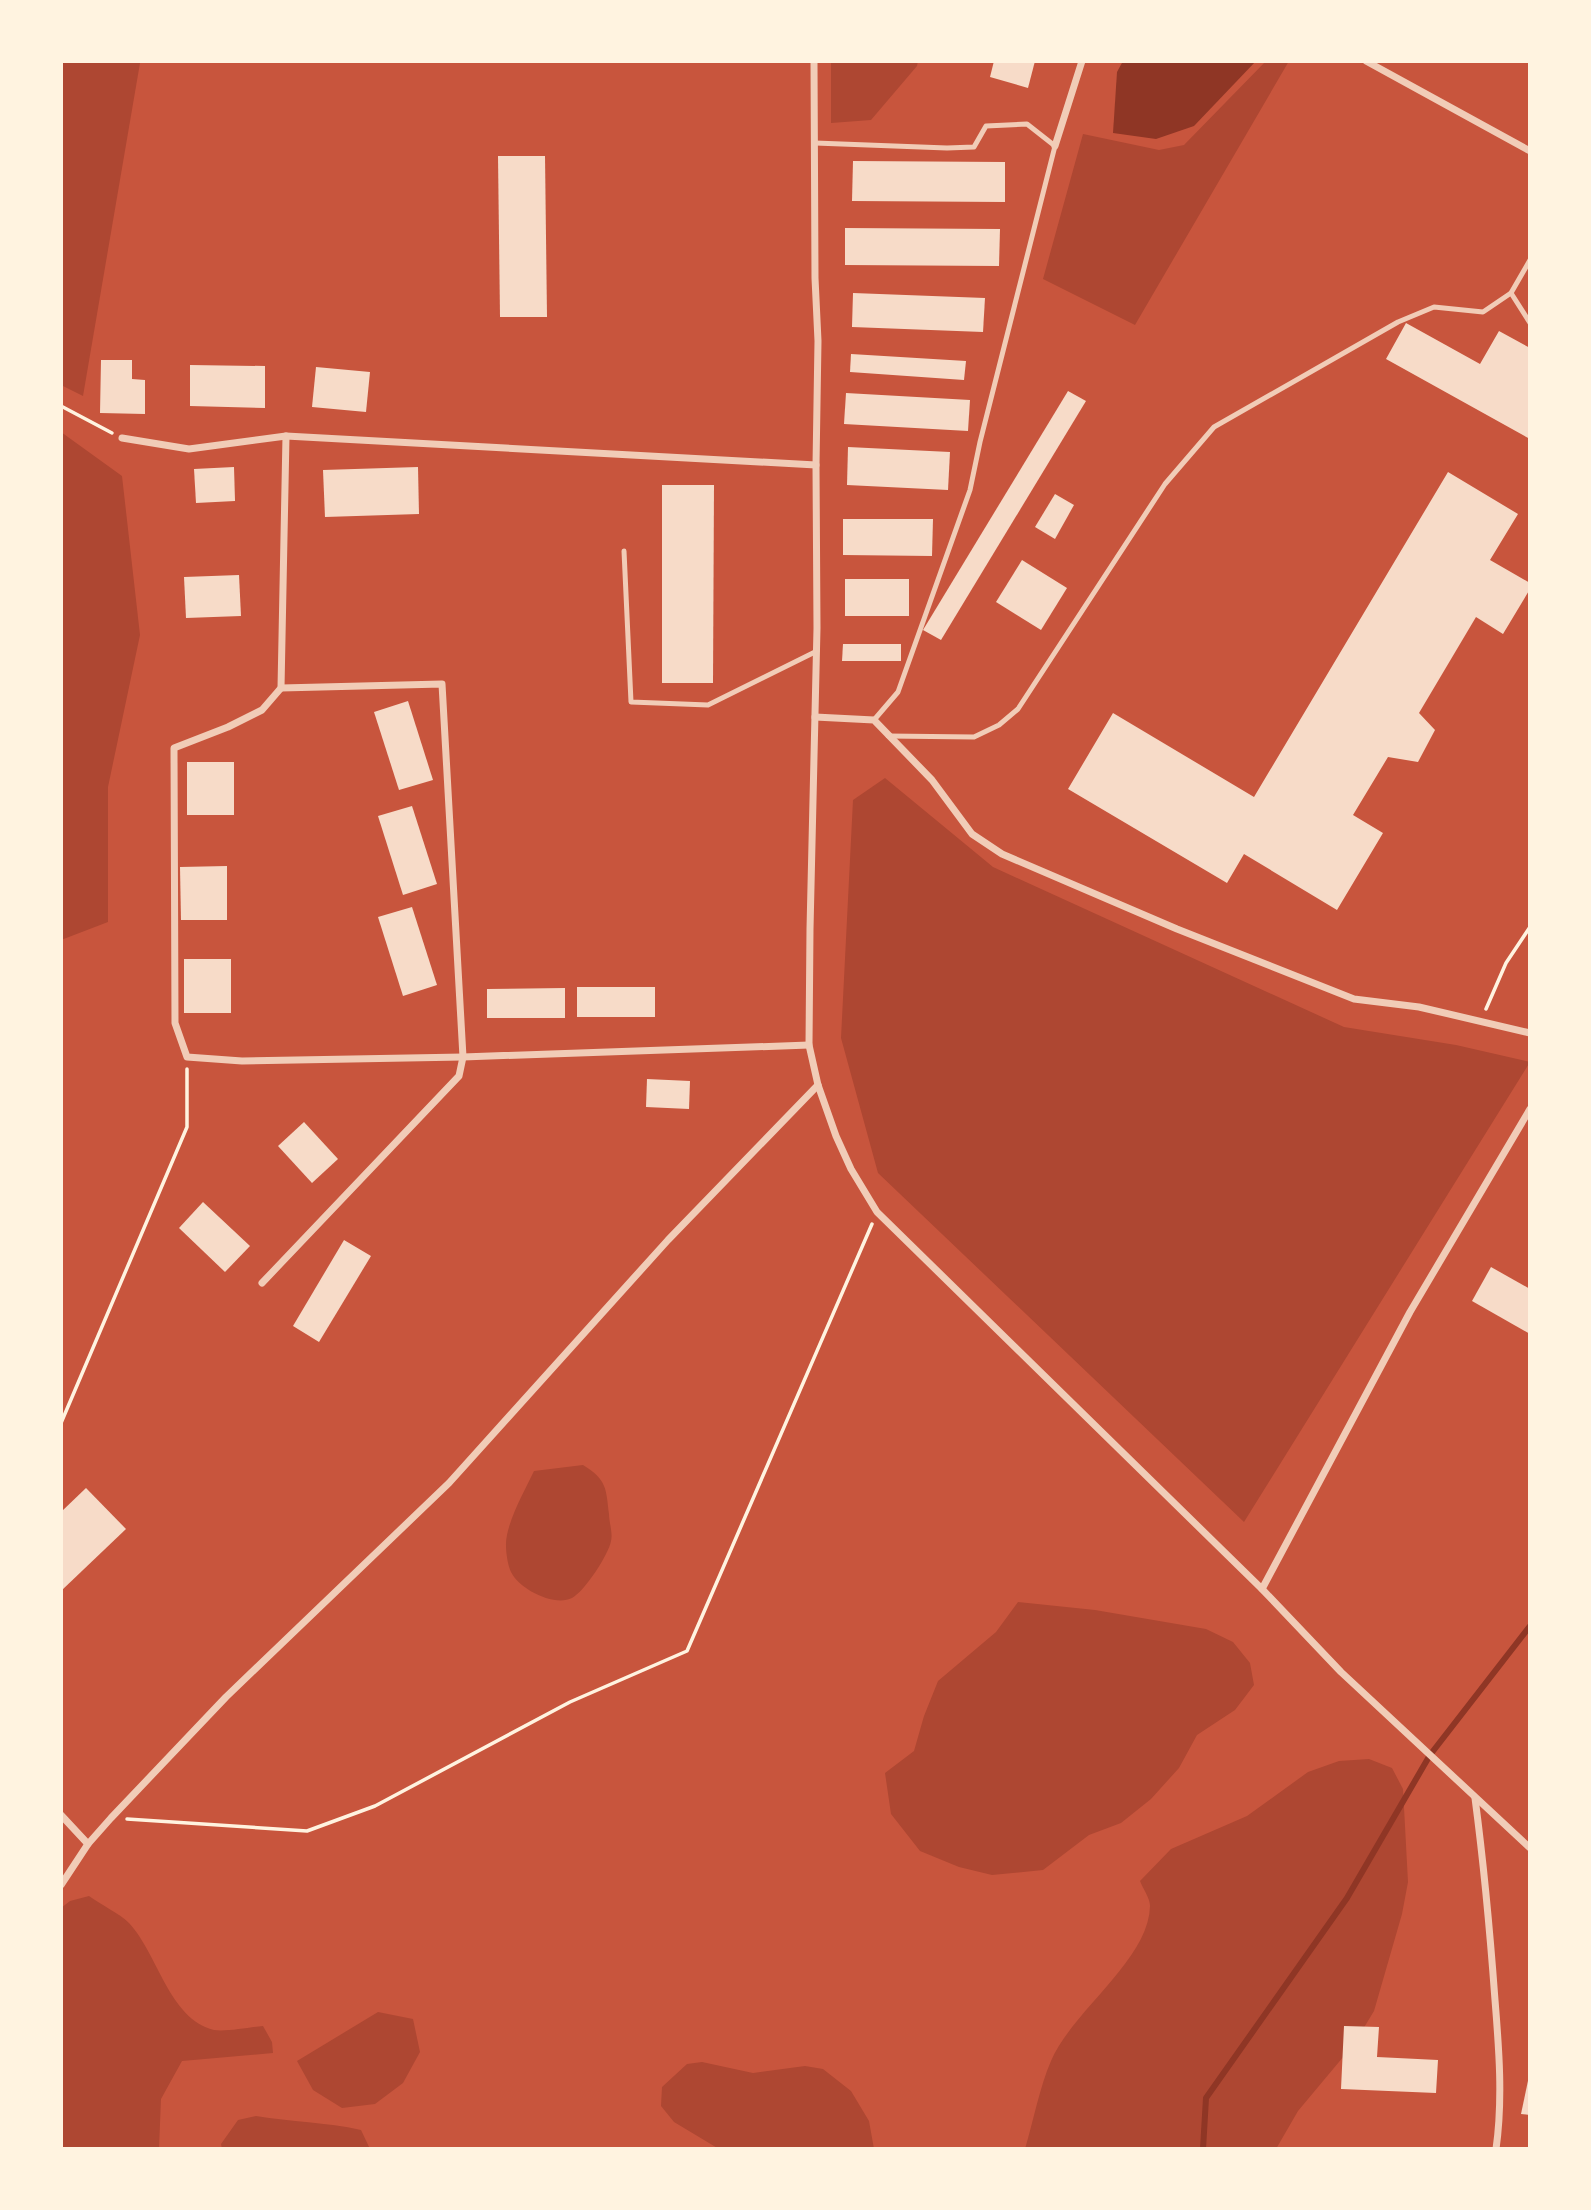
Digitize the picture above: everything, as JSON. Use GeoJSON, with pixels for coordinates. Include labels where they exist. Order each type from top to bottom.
{"type":"FeatureCollection","features":[{"type":"Feature","properties":{"kind":"street"},"geometry":{"type":"LineString","coordinates":[[814,61],[818,341],[817,651],[810,1045],[818,1085],[836,1136],[851,1169],[877,1212],[1262,1589],[1341,1672],[1530,1848]]}},
{"type":"Feature","properties":{"kind":"street"},"geometry":{"type":"LineString","coordinates":[[1055,146],[1082,61]]}},
{"type":"Feature","properties":{"kind":"street"},"geometry":{"type":"LineString","coordinates":[[1366,61],[1530,151]]}},
{"type":"Feature","properties":{"kind":"street"},"geometry":{"type":"LineString","coordinates":[[122,438],[190,449],[286,436],[816,466]]}},
{"type":"Feature","properties":{"kind":"street"},"geometry":{"type":"LineString","coordinates":[[286,436],[281,688],[262,710],[228,727],[174,748],[175,1023],[187,1057],[242,1061],[463,1057],[810,1045]]}},
{"type":"Feature","properties":{"kind":"street"},"geometry":{"type":"LineString","coordinates":[[262,1283],[459,1076],[463,1057],[442,684],[281,688]]}},
{"type":"Feature","properties":{"kind":"street"},"geometry":{"type":"LineString","coordinates":[[816,717],[874,720],[932,780],[972,834],[1002,854],[1177,929],[1354,999],[1419,1007],[1530,1033]]}},
{"type":"Feature","properties":{"kind":"street"},"geometry":{"type":"LineString","coordinates":[[61,1885],[88,1844],[111,1818],[226,1697],[449,1483],[668,1240],[818,1085]]}},
{"type":"Feature","properties":{"kind":"street"},"geometry":{"type":"LineString","coordinates":[[1262,1589],[1410,1312],[1530,1109]]}},
{"type":"Feature","properties":{"kind":"street"},"geometry":{"type":"LineString","coordinates":[[1475,1798],[1487,1892],[1497,2027],[1500,2122],[1496,2149]]}},
{"type":"Feature","properties":{"kind":"street"},"geometry":{"type":"LineString","coordinates":[[61,1815],[88,1844]]}},
{"type":"Feature","properties":{"kind":"lane"},"geometry":{"type":"LineString","coordinates":[[815,143],[974,147],[986,126],[1027,124],[1055,146],[970,490],[898,692],[874,720]]}},
{"type":"Feature","properties":{"kind":"lane"},"geometry":{"type":"LineString","coordinates":[[888,736],[974,737],[999,725],[1018,709],[1165,484],[1214,427],[1398,322],[1434,307],[1483,312],[1511,293],[1530,260]]}},
{"type":"Feature","properties":{"kind":"lane"},"geometry":{"type":"LineString","coordinates":[[1511,293],[1530,323]]}},
{"type":"Feature","properties":{"kind":"lane"},"geometry":{"type":"LineString","coordinates":[[624,551],[631,702],[708,705],[817,651]]}},
{"type":"Feature","properties":{"kind":"path"},"geometry":{"type":"LineString","coordinates":[[61,406],[122,438]]}},
{"type":"Feature","properties":{"kind":"path"},"geometry":{"type":"LineString","coordinates":[[1481,1020],[1506,963],[1530,927]]}},
{"type":"Feature","properties":{"kind":"path"},"geometry":{"type":"LineString","coordinates":[[61,1423],[187,1127],[187,1057]]}},
{"type":"Feature","properties":{"kind":"path"},"geometry":{"type":"LineString","coordinates":[[111,1818],[307,1831],[375,1806],[570,1702],[687,1651],[877,1212]]}},
{"type":"Feature","properties":{"kind":"shaded area"},"geometry":{"type":"Polygon","coordinates":[[[61,61],[140,63],[83,396],[61,385],[61,61]]]}},
{"type":"Feature","properties":{"kind":"shaded area"},"geometry":{"type":"Polygon","coordinates":[[[831,61],[918,61],[917,66],[871,120],[831,123],[831,61]]]}},
{"type":"Feature","properties":{"kind":"shaded area"},"geometry":{"type":"Polygon","coordinates":[[[1123,61],[1256,61],[1194,126],[1156,139],[1113,133],[1117,72],[1123,61]]]}},
{"type":"Feature","properties":{"kind":"shaded area"},"geometry":{"type":"Polygon","coordinates":[[[1266,61],[1289,61],[1135,325],[1043,279],[1083,134],[1159,150],[1184,145],[1266,61]]]}},
{"type":"Feature","properties":{"kind":"shaded area"},"geometry":{"type":"Polygon","coordinates":[[[61,432],[122,476],[140,635],[108,787],[108,922],[61,940],[61,432]]]}},
{"type":"Feature","properties":{"kind":"shaded area"},"geometry":{"type":"Polygon","coordinates":[[[885,778],[993,867],[1344,1027],[1456,1045],[1530,1062],[1244,1522],[878,1173],[841,1038],[853,800],[885,778]]]}},
{"type":"Feature","properties":{"kind":"shaded area"},"geometry":{"type":"Polygon","coordinates":[[[583,1465],[597,1475],[604,1485],[611,1541],[606,1555],[577,1594],[565,1600],[547,1598],[521,1585],[511,1572],[506,1549],[509,1528],[534,1471],[583,1465]]]}},
{"type":"Feature","properties":{"kind":"shaded area"},"geometry":{"type":"Polygon","coordinates":[[[1018,1602],[1095,1610],[1206,1629],[1233,1642],[1250,1663],[1254,1685],[1235,1710],[1197,1735],[1179,1768],[1151,1799],[1121,1823],[1089,1835],[1043,1870],[992,1875],[959,1867],[920,1851],[891,1814],[885,1773],[914,1751],[938,1681],[996,1632],[1018,1602]]]}},
{"type":"Feature","properties":{"kind":"shaded area"},"geometry":{"type":"Polygon","coordinates":[[[1369,1759],[1392,1768],[1403,1789],[1408,1882],[1402,1914],[1374,2011],[1354,2044],[1298,2111],[1276,2149],[1025,2149],[1040,2093],[1061,2042],[1124,1966],[1146,1926],[1150,1903],[1140,1881],[1171,1849],[1247,1816],[1308,1772],[1339,1761],[1369,1759]]]}},
{"type":"Feature","properties":{"kind":"shaded area"},"geometry":{"type":"Polygon","coordinates":[[[89,1896],[129,1923],[175,1999],[199,2024],[214,2030],[263,2026],[272,2042],[273,2053],[182,2061],[161,2099],[159,2149],[61,2149],[61,1908],[70,1901],[89,1896]]]}},
{"type":"Feature","properties":{"kind":"shaded area"},"geometry":{"type":"Polygon","coordinates":[[[378,2012],[413,2019],[420,2052],[403,2083],[375,2104],[342,2108],[313,2090],[297,2061],[378,2012]]]}},
{"type":"Feature","properties":{"kind":"shaded area"},"geometry":{"type":"Polygon","coordinates":[[[702,2062],[753,2073],[805,2066],[823,2069],[851,2091],[869,2121],[874,2149],[719,2149],[674,2122],[661,2106],[662,2087],[687,2064],[702,2062]]]}},
{"type":"Feature","properties":{"kind":"shaded area"},"geometry":{"type":"Polygon","coordinates":[[[256,2116],[361,2130],[370,2149],[222,2149],[221,2144],[238,2120],[256,2116]]]}},
{"type":"Feature","properties":{"kind":"building"},"geometry":{"type":"Polygon","coordinates":[[[994,61],[1035,61],[1028,88],[990,77],[994,61]]]}},
{"type":"Feature","properties":{"kind":"building"},"geometry":{"type":"Polygon","coordinates":[[[498,156],[545,156],[547,317],[500,317],[498,156]]]}},
{"type":"Feature","properties":{"kind":"building"},"geometry":{"type":"Polygon","coordinates":[[[853,161],[1005,162],[1005,202],[852,201],[853,161]]]}},
{"type":"Feature","properties":{"kind":"building"},"geometry":{"type":"Polygon","coordinates":[[[845,228],[1000,229],[999,266],[845,265],[845,228]]]}},
{"type":"Feature","properties":{"kind":"building"},"geometry":{"type":"Polygon","coordinates":[[[853,293],[985,298],[983,332],[852,327],[853,293]]]}},
{"type":"Feature","properties":{"kind":"building"},"geometry":{"type":"Polygon","coordinates":[[[1406,323],[1480,364],[1499,331],[1530,348],[1530,439],[1386,359],[1406,323]]]}},
{"type":"Feature","properties":{"kind":"building"},"geometry":{"type":"Polygon","coordinates":[[[851,354],[966,361],[964,380],[850,372],[851,354]]]}},
{"type":"Feature","properties":{"kind":"building"},"geometry":{"type":"Polygon","coordinates":[[[101,360],[132,360],[132,379],[145,380],[145,414],[100,413],[101,360]]]}},
{"type":"Feature","properties":{"kind":"building"},"geometry":{"type":"Polygon","coordinates":[[[190,365],[265,366],[265,408],[190,406],[190,365]]]}},
{"type":"Feature","properties":{"kind":"building"},"geometry":{"type":"Polygon","coordinates":[[[316,367],[370,372],[366,412],[312,407],[316,367]]]}},
{"type":"Feature","properties":{"kind":"building"},"geometry":{"type":"Polygon","coordinates":[[[1068,391],[1086,401],[941,640],[923,630],[1068,391]]]}},
{"type":"Feature","properties":{"kind":"building"},"geometry":{"type":"Polygon","coordinates":[[[846,393],[970,400],[968,431],[844,424],[846,393]]]}},
{"type":"Feature","properties":{"kind":"building"},"geometry":{"type":"Polygon","coordinates":[[[848,447],[950,452],[948,490],[847,485],[848,447]]]}},
{"type":"Feature","properties":{"kind":"building"},"geometry":{"type":"Polygon","coordinates":[[[234,467],[235,501],[196,503],[194,469],[234,467]]]}},
{"type":"Feature","properties":{"kind":"building"},"geometry":{"type":"Polygon","coordinates":[[[418,467],[419,514],[325,517],[323,470],[418,467]]]}},
{"type":"Feature","properties":{"kind":"building"},"geometry":{"type":"Polygon","coordinates":[[[1448,472],[1518,514],[1490,560],[1530,583],[1530,589],[1503,634],[1476,617],[1419,713],[1435,730],[1418,762],[1388,757],[1353,815],[1383,833],[1337,910],[1244,854],[1227,883],[1068,789],[1113,713],[1254,797],[1448,472]]]}},
{"type":"Feature","properties":{"kind":"building"},"geometry":{"type":"Polygon","coordinates":[[[662,485],[714,485],[713,683],[662,683],[662,485]]]}},
{"type":"Feature","properties":{"kind":"building"},"geometry":{"type":"Polygon","coordinates":[[[1055,494],[1074,505],[1055,539],[1035,527],[1055,494]]]}},
{"type":"Feature","properties":{"kind":"building"},"geometry":{"type":"Polygon","coordinates":[[[843,519],[933,519],[932,556],[843,555],[843,519]]]}},
{"type":"Feature","properties":{"kind":"building"},"geometry":{"type":"Polygon","coordinates":[[[1022,560],[1067,588],[1041,630],[996,602],[1022,560]]]}},
{"type":"Feature","properties":{"kind":"building"},"geometry":{"type":"Polygon","coordinates":[[[239,575],[241,616],[186,618],[184,577],[239,575]]]}},
{"type":"Feature","properties":{"kind":"building"},"geometry":{"type":"Polygon","coordinates":[[[845,579],[909,579],[909,616],[845,616],[845,579]]]}},
{"type":"Feature","properties":{"kind":"building"},"geometry":{"type":"Polygon","coordinates":[[[843,644],[901,644],[901,661],[842,661],[843,644]]]}},
{"type":"Feature","properties":{"kind":"building"},"geometry":{"type":"Polygon","coordinates":[[[408,701],[433,780],[399,790],[374,712],[408,701]]]}},
{"type":"Feature","properties":{"kind":"building"},"geometry":{"type":"Polygon","coordinates":[[[187,762],[234,762],[234,815],[187,815],[187,762]]]}},
{"type":"Feature","properties":{"kind":"building"},"geometry":{"type":"Polygon","coordinates":[[[412,806],[437,884],[403,895],[378,816],[412,806]]]}},
{"type":"Feature","properties":{"kind":"building"},"geometry":{"type":"Polygon","coordinates":[[[227,866],[227,920],[181,920],[180,867],[227,866]]]}},
{"type":"Feature","properties":{"kind":"building"},"geometry":{"type":"Polygon","coordinates":[[[412,907],[437,985],[403,996],[378,917],[412,907]]]}},
{"type":"Feature","properties":{"kind":"building"},"geometry":{"type":"Polygon","coordinates":[[[184,959],[231,959],[231,1013],[184,1013],[184,959]]]}},
{"type":"Feature","properties":{"kind":"building"},"geometry":{"type":"Polygon","coordinates":[[[577,987],[655,987],[655,1017],[577,1017],[577,987]]]}},
{"type":"Feature","properties":{"kind":"building"},"geometry":{"type":"Polygon","coordinates":[[[565,988],[565,1018],[487,1018],[487,989],[565,988]]]}},
{"type":"Feature","properties":{"kind":"building"},"geometry":{"type":"Polygon","coordinates":[[[647,1079],[690,1081],[689,1109],[646,1107],[647,1079]]]}},
{"type":"Feature","properties":{"kind":"building"},"geometry":{"type":"Polygon","coordinates":[[[304,1122],[338,1159],[312,1183],[278,1146],[304,1122]]]}},
{"type":"Feature","properties":{"kind":"building"},"geometry":{"type":"Polygon","coordinates":[[[203,1202],[250,1246],[225,1272],[179,1228],[203,1202]]]}},
{"type":"Feature","properties":{"kind":"building"},"geometry":{"type":"Polygon","coordinates":[[[344,1240],[371,1256],[319,1342],[293,1326],[344,1240]]]}},
{"type":"Feature","properties":{"kind":"building"},"geometry":{"type":"Polygon","coordinates":[[[1491,1267],[1530,1289],[1530,1334],[1472,1301],[1491,1267]]]}},
{"type":"Feature","properties":{"kind":"building"},"geometry":{"type":"Polygon","coordinates":[[[86,1488],[126,1529],[61,1591],[61,1512],[86,1488]]]}},
{"type":"Feature","properties":{"kind":"building"},"geometry":{"type":"Polygon","coordinates":[[[1344,2026],[1379,2027],[1377,2057],[1438,2060],[1436,2093],[1341,2089],[1344,2026]]]}},
{"type":"Feature","properties":{"kind":"building"},"geometry":{"type":"Polygon","coordinates":[[[1530,2076],[1530,2115],[1521,2114],[1530,2076]]]}},
{"type":"Feature","properties":{"kind":"waterway"},"geometry":{"type":"LineString","coordinates":[[1203,2149],[1206,2098],[1347,1898],[1430,1755],[1530,1626]]}}]}
